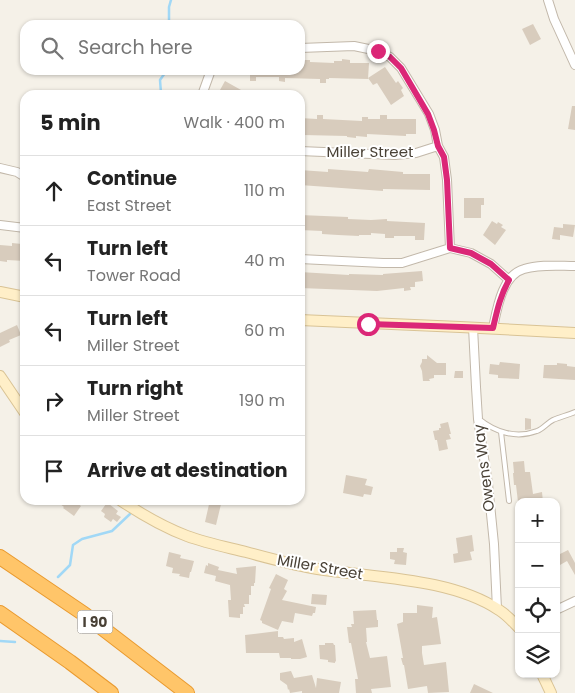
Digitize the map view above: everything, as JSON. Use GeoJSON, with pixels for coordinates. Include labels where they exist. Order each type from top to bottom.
{"type":"FeatureCollection","features":[{"type":"Feature","properties":{"kind":"highway","name":"I 90"},"geometry":{"type":"LineString","coordinates":[[0,557],[84,614],[187,693]]}},
{"type":"Feature","properties":{"kind":"highway"},"geometry":{"type":"LineString","coordinates":[[0,613],[111,693]]}},
{"type":"Feature","properties":{"kind":"street"},"geometry":{"type":"LineString","coordinates":[[548,0],[557,27],[575,65]]}},
{"type":"Feature","properties":{"kind":"street"},"geometry":{"type":"LineString","coordinates":[[305,48],[354,46],[378,51],[390,57],[401,68],[428,114],[438,146],[444,157],[450,248]]}},
{"type":"Feature","properties":{"kind":"street"},"geometry":{"type":"LineString","coordinates":[[204,90],[209,75]]}},
{"type":"Feature","properties":{"kind":"street","name":"Miller Street"},"geometry":{"type":"LineString","coordinates":[[305,151],[395,155],[416,153],[438,146]]}},
{"type":"Feature","properties":{"kind":"street"},"geometry":{"type":"LineString","coordinates":[[0,168],[20,174]]}},
{"type":"Feature","properties":{"kind":"street"},"geometry":{"type":"LineString","coordinates":[[0,225],[20,227]]}},
{"type":"Feature","properties":{"kind":"street"},"geometry":{"type":"LineString","coordinates":[[305,259],[383,263],[402,262],[450,248],[471,253],[491,264],[509,280]]}},
{"type":"Feature","properties":{"kind":"street"},"geometry":{"type":"LineString","coordinates":[[493,328],[503,290],[509,280],[517,273],[524,269],[545,266],[575,266]]}},
{"type":"Feature","properties":{"kind":"street"},"geometry":{"type":"LineString","coordinates":[[0,292],[20,296]]}},
{"type":"Feature","properties":{"kind":"street"},"geometry":{"type":"LineString","coordinates":[[305,320],[575,333]]}},
{"type":"Feature","properties":{"kind":"street","name":"Owens Way"},"geometry":{"type":"LineString","coordinates":[[473,327],[478,419],[488,484],[494,544],[497,608]]}},
{"type":"Feature","properties":{"kind":"street"},"geometry":{"type":"LineString","coordinates":[[0,376],[20,406]]}},
{"type":"Feature","properties":{"kind":"street","name":"Miller Street"},"geometry":{"type":"LineString","coordinates":[[127,505],[164,526],[202,540],[312,568],[439,586],[475,597],[497,608],[515,624]]}},
{"type":"Feature","properties":{"kind":"street"},"geometry":{"type":"LineString","coordinates":[[560,608],[575,600]]}},
{"type":"Feature","properties":{"kind":"street"},"geometry":{"type":"LineString","coordinates":[[544,678],[551,693]]}},
{"type":"Feature","properties":{"kind":"lane"},"geometry":{"type":"LineString","coordinates":[[478,419],[501,432],[526,434],[539,430],[553,420],[575,412]]}},
{"type":"Feature","properties":{"kind":"lane"},"geometry":{"type":"LineString","coordinates":[[501,432],[509,501]]}},
{"type":"Feature","properties":{"kind":"building"},"geometry":{"type":"Polygon","coordinates":[[[533,24],[541,39],[530,45],[522,29],[533,24]]]}},
{"type":"Feature","properties":{"kind":"building"},"geometry":{"type":"Polygon","coordinates":[[[342,59],[350,60],[350,63],[369,63],[368,79],[329,78],[326,79],[326,83],[320,83],[320,79],[285,78],[285,82],[279,81],[279,77],[256,77],[256,81],[250,81],[250,75],[305,75],[305,60],[334,63],[334,61],[342,61],[342,59]]]}},
{"type":"Feature","properties":{"kind":"building"},"geometry":{"type":"Polygon","coordinates":[[[385,67],[396,83],[398,81],[403,88],[401,90],[404,96],[391,105],[377,83],[373,85],[368,78],[385,67]]]}},
{"type":"Feature","properties":{"kind":"building"},"geometry":{"type":"Polygon","coordinates":[[[225,81],[241,90],[220,90],[225,81]]]}},
{"type":"Feature","properties":{"kind":"building"},"geometry":{"type":"Polygon","coordinates":[[[572,106],[575,106],[575,130],[568,129],[572,106]]]}},
{"type":"Feature","properties":{"kind":"building"},"geometry":{"type":"Polygon","coordinates":[[[317,115],[323,115],[323,119],[362,121],[362,117],[380,119],[380,115],[387,115],[387,119],[416,119],[416,134],[406,134],[406,136],[367,134],[367,137],[356,136],[356,138],[305,135],[305,118],[317,119],[317,115]]]}},
{"type":"Feature","properties":{"kind":"building"},"geometry":{"type":"Polygon","coordinates":[[[328,169],[368,172],[369,169],[403,172],[403,174],[430,174],[430,190],[383,189],[383,191],[305,185],[305,170],[328,172],[328,169]]]}},
{"type":"Feature","properties":{"kind":"building"},"geometry":{"type":"Polygon","coordinates":[[[464,198],[484,198],[484,205],[481,205],[481,218],[464,218],[464,198]]]}},
{"type":"Feature","properties":{"kind":"building"},"geometry":{"type":"Polygon","coordinates":[[[305,215],[348,217],[348,219],[387,219],[387,221],[425,223],[424,240],[415,240],[415,236],[385,238],[385,234],[371,233],[371,235],[359,236],[322,234],[322,231],[305,230],[305,215]]]}},
{"type":"Feature","properties":{"kind":"building"},"geometry":{"type":"Polygon","coordinates":[[[492,221],[503,225],[501,227],[506,230],[495,245],[483,235],[492,221]]]}},
{"type":"Feature","properties":{"kind":"building"},"geometry":{"type":"Polygon","coordinates":[[[563,224],[575,225],[573,237],[560,235],[560,240],[552,239],[554,227],[563,228],[563,224]]]}},
{"type":"Feature","properties":{"kind":"building"},"geometry":{"type":"Polygon","coordinates":[[[12,243],[20,244],[20,261],[0,261],[0,245],[12,246],[12,243]]]}},
{"type":"Feature","properties":{"kind":"building"},"geometry":{"type":"Polygon","coordinates":[[[422,271],[423,281],[415,282],[415,287],[410,287],[411,290],[404,291],[404,288],[377,291],[305,288],[305,272],[349,275],[422,271]]]}},
{"type":"Feature","properties":{"kind":"building"},"geometry":{"type":"Polygon","coordinates":[[[17,325],[20,335],[9,340],[10,342],[0,347],[0,333],[17,325]]]}},
{"type":"Feature","properties":{"kind":"building"},"geometry":{"type":"Polygon","coordinates":[[[427,355],[437,363],[446,363],[446,375],[434,375],[434,378],[429,379],[430,381],[423,381],[420,366],[422,359],[427,359],[427,355]]]}},
{"type":"Feature","properties":{"kind":"building"},"geometry":{"type":"Polygon","coordinates":[[[500,362],[520,364],[519,379],[498,378],[498,375],[489,374],[490,364],[499,365],[500,362]]]}},
{"type":"Feature","properties":{"kind":"building"},"geometry":{"type":"Polygon","coordinates":[[[557,363],[575,367],[575,380],[543,378],[544,365],[557,365],[557,363]]]}},
{"type":"Feature","properties":{"kind":"building"},"geometry":{"type":"Polygon","coordinates":[[[455,371],[463,371],[463,378],[454,378],[455,371]]]}},
{"type":"Feature","properties":{"kind":"building"},"geometry":{"type":"Polygon","coordinates":[[[525,418],[531,419],[531,429],[525,430],[525,418]]]}},
{"type":"Feature","properties":{"kind":"building"},"geometry":{"type":"Polygon","coordinates":[[[448,422],[451,439],[446,440],[448,449],[439,451],[433,431],[441,428],[440,424],[448,422]]]}},
{"type":"Feature","properties":{"kind":"building"},"geometry":{"type":"Polygon","coordinates":[[[524,461],[525,472],[530,472],[533,494],[542,492],[543,498],[518,498],[516,485],[514,485],[513,462],[524,461]]]}},
{"type":"Feature","properties":{"kind":"building"},"geometry":{"type":"Polygon","coordinates":[[[346,475],[367,479],[365,485],[373,487],[371,495],[364,494],[363,497],[343,493],[346,475]]]}},
{"type":"Feature","properties":{"kind":"building"},"geometry":{"type":"Polygon","coordinates":[[[61,505],[81,506],[74,516],[61,505]]]}},
{"type":"Feature","properties":{"kind":"building"},"geometry":{"type":"Polygon","coordinates":[[[105,505],[110,505],[118,511],[116,514],[121,517],[117,522],[113,519],[111,522],[104,517],[105,514],[101,511],[105,505]]]}},
{"type":"Feature","properties":{"kind":"building"},"geometry":{"type":"Polygon","coordinates":[[[209,505],[221,505],[216,525],[205,522],[209,505]]]}},
{"type":"Feature","properties":{"kind":"building"},"geometry":{"type":"Polygon","coordinates":[[[472,535],[474,551],[470,552],[472,560],[454,563],[453,554],[458,553],[456,538],[472,535]]]}},
{"type":"Feature","properties":{"kind":"building"},"geometry":{"type":"Polygon","coordinates":[[[397,548],[404,548],[403,552],[407,553],[406,565],[394,564],[395,560],[390,559],[390,552],[397,552],[397,548]]]}},
{"type":"Feature","properties":{"kind":"building"},"geometry":{"type":"Polygon","coordinates":[[[568,550],[575,563],[575,575],[567,561],[560,565],[560,554],[568,550]]]}},
{"type":"Feature","properties":{"kind":"building"},"geometry":{"type":"Polygon","coordinates":[[[169,552],[181,555],[180,558],[194,561],[189,578],[172,573],[173,568],[166,566],[169,552]]]}},
{"type":"Feature","properties":{"kind":"building"},"geometry":{"type":"Polygon","coordinates":[[[208,563],[219,567],[218,570],[237,574],[236,568],[256,566],[255,583],[254,586],[251,586],[249,604],[244,604],[243,614],[240,614],[240,618],[229,617],[228,600],[231,600],[230,585],[215,581],[216,576],[204,573],[208,563]]]}},
{"type":"Feature","properties":{"kind":"building"},"geometry":{"type":"Polygon","coordinates":[[[276,574],[288,580],[284,589],[287,591],[282,600],[316,607],[315,613],[312,616],[295,613],[293,623],[282,621],[278,630],[262,623],[260,620],[271,589],[269,588],[276,574]]]}},
{"type":"Feature","properties":{"kind":"building"},"geometry":{"type":"Polygon","coordinates":[[[312,594],[327,595],[326,605],[311,604],[312,594]]]}},
{"type":"Feature","properties":{"kind":"building"},"geometry":{"type":"Polygon","coordinates":[[[417,605],[433,607],[432,618],[437,617],[441,644],[422,646],[422,653],[424,665],[446,662],[449,692],[428,693],[427,686],[408,689],[401,658],[403,658],[397,624],[403,622],[403,613],[417,613],[417,605]]]}},
{"type":"Feature","properties":{"kind":"building"},"geometry":{"type":"Polygon","coordinates":[[[376,610],[378,627],[366,628],[366,642],[370,658],[387,656],[391,687],[371,689],[372,693],[356,693],[355,679],[358,679],[347,627],[352,627],[351,624],[354,624],[353,611],[376,610]]]}},
{"type":"Feature","properties":{"kind":"building"},"geometry":{"type":"Polygon","coordinates":[[[278,631],[278,637],[283,637],[284,639],[294,638],[294,642],[302,639],[307,657],[291,659],[280,658],[279,653],[246,653],[245,635],[278,631]]]}},
{"type":"Feature","properties":{"kind":"building"},"geometry":{"type":"Polygon","coordinates":[[[325,643],[333,643],[335,645],[335,663],[320,659],[319,645],[325,645],[325,643]]]}},
{"type":"Feature","properties":{"kind":"building"},"geometry":{"type":"Polygon","coordinates":[[[291,671],[294,678],[312,675],[316,688],[317,678],[341,682],[339,693],[302,693],[302,691],[290,693],[287,685],[280,680],[280,673],[291,671]]]}},
{"type":"Feature","properties":{"kind":"building"},"geometry":{"type":"Polygon","coordinates":[[[474,684],[493,693],[470,693],[474,684]]]}},
{"type":"Feature","properties":{"kind":"waterway"},"geometry":{"type":"LineString","coordinates":[[169,20],[171,0]]}},
{"type":"Feature","properties":{"kind":"waterway"},"geometry":{"type":"LineString","coordinates":[[161,90],[160,80],[164,75]]}},
{"type":"Feature","properties":{"kind":"waterway"},"geometry":{"type":"LineString","coordinates":[[58,577],[70,565],[73,545],[82,539],[112,531],[130,514]]}},
{"type":"Feature","properties":{"kind":"waterway"},"geometry":{"type":"LineString","coordinates":[[0,641],[15,642]]}},
{"type":"Feature","properties":{"kind":"route"},"geometry":{"type":"LineString","coordinates":[[368,324],[493,328],[499,300],[509,280],[491,264],[471,253],[450,248],[444,157],[438,146],[428,114],[416,92],[401,68],[390,57],[378,51]]}}]}
